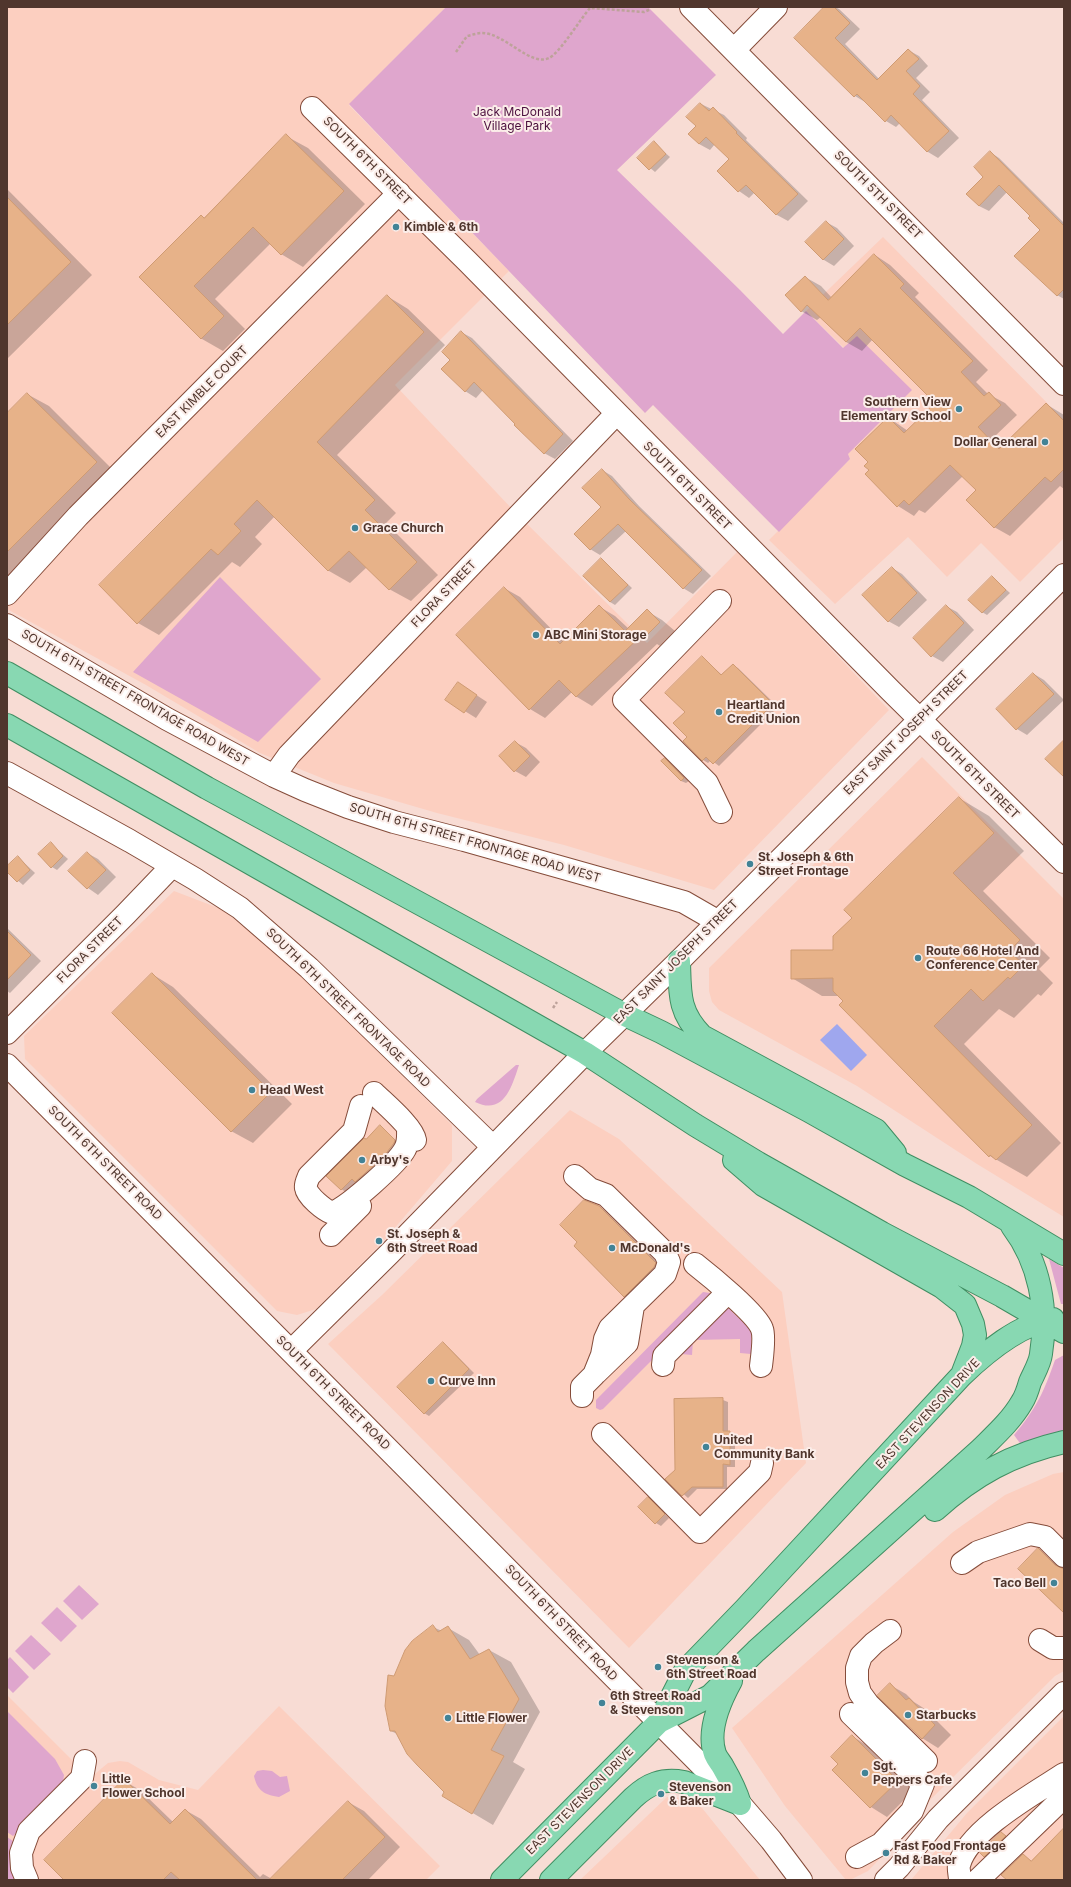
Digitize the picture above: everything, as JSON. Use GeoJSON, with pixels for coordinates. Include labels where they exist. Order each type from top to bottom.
{"type":"FeatureCollection","features":[{"type":"Feature","properties":{"kind":"main road"},"geometry":{"type":"LineString","coordinates":[[7,673],[207,788],[624,1014],[661,1032],[809,1111],[905,1165],[968,1197],[1064,1254]]}},
{"type":"Feature","properties":{"kind":"main road"},"geometry":{"type":"LineString","coordinates":[[7,725],[585,1053],[695,1125],[765,1167],[1064,1332]]}},
{"type":"Feature","properties":{"kind":"main road"},"geometry":{"type":"LineString","coordinates":[[678,961],[684,1014],[692,1026],[702,1036],[876,1130],[905,1165]]}},
{"type":"Feature","properties":{"kind":"main road"},"geometry":{"type":"LineString","coordinates":[[695,1125],[762,1185],[942,1287],[965,1305],[973,1324],[975,1335],[973,1346],[962,1376]]}},
{"type":"Feature","properties":{"kind":"main road"},"geometry":{"type":"LineString","coordinates":[[1008,1220],[1024,1241],[1034,1262],[1041,1294],[1043,1320]]}},
{"type":"Feature","properties":{"kind":"main road"},"geometry":{"type":"LineString","coordinates":[[1043,1320],[1064,1317]]}},
{"type":"Feature","properties":{"kind":"main road","name":"EAST STEVENSON DRIVE"},"geometry":{"type":"LineString","coordinates":[[502,1880],[658,1722],[685,1671],[962,1376],[981,1357],[999,1344],[1043,1320]]}},
{"type":"Feature","properties":{"kind":"main road","name":"EAST STEVENSON DRIVE"},"geometry":{"type":"LineString","coordinates":[[658,1722],[710,1696],[756,1651],[980,1450],[1008,1423],[1023,1402],[1041,1355],[1043,1320]]}},
{"type":"Feature","properties":{"kind":"main road"},"geometry":{"type":"LineString","coordinates":[[756,1651],[810,1622],[952,1495],[974,1478],[1021,1454],[1064,1442]]}},
{"type":"Feature","properties":{"kind":"main road"},"geometry":{"type":"LineString","coordinates":[[740,1666],[725,1693],[718,1710],[715,1721],[713,1741],[716,1755],[736,1791],[740,1804]]}},
{"type":"Feature","properties":{"kind":"main road"},"geometry":{"type":"LineString","coordinates":[[551,1880],[633,1798],[644,1788],[653,1783],[670,1780],[684,1782],[740,1804]]}},
{"type":"Feature","properties":{"kind":"street","name":"SOUTH 5TH STREET"},"geometry":{"type":"LineString","coordinates":[[691,7],[1064,384]]}},
{"type":"Feature","properties":{"kind":"street"},"geometry":{"type":"LineString","coordinates":[[734,50],[776,7]]}},
{"type":"Feature","properties":{"kind":"street","name":"SOUTH 6TH STREET"},"geometry":{"type":"LineString","coordinates":[[312,108],[399,193],[920,720],[1064,862]]}},
{"type":"Feature","properties":{"kind":"street","name":"EAST KIMBLE COURT"},"geometry":{"type":"LineString","coordinates":[[7,594],[78,516],[399,193]]}},
{"type":"Feature","properties":{"kind":"street","name":"FLORA STREET"},"geometry":{"type":"LineString","coordinates":[[274,776],[294,750],[616,414]]}},
{"type":"Feature","properties":{"kind":"street","name":"EAST SAINT JOSEPH STREET"},"geometry":{"type":"LineString","coordinates":[[291,1351],[396,1247],[492,1146],[1064,575]]}},
{"type":"Feature","properties":{"kind":"street"},"geometry":{"type":"LineString","coordinates":[[720,601],[624,700],[707,783],[721,812]]}},
{"type":"Feature","properties":{"kind":"street","name":"SOUTH 6TH STREET FRONTAGE ROAD WEST"},"geometry":{"type":"LineString","coordinates":[[7,625],[167,719],[274,776],[348,807],[394,822],[464,840],[684,902],[717,922]]}},
{"type":"Feature","properties":{"kind":"street","name":"SOUTH 6TH STREET FRONTAGE ROAD"},"geometry":{"type":"LineString","coordinates":[[7,773],[172,866],[240,908],[272,934],[492,1146]]}},
{"type":"Feature","properties":{"kind":"street","name":"FLORA STREET"},"geometry":{"type":"LineString","coordinates":[[7,1033],[172,866]]}},
{"type":"Feature","properties":{"kind":"street","name":"SOUTH 6TH STREET ROAD"},"geometry":{"type":"LineString","coordinates":[[9,1070],[291,1351],[740,1804],[801,1880]]}},
{"type":"Feature","properties":{"kind":"street"},"geometry":{"type":"LineString","coordinates":[[331,1235],[410,1156],[415,1143],[414,1135],[408,1128],[368,1100],[354,1130],[309,1176],[306,1183],[306,1188],[309,1194],[326,1211],[332,1213],[340,1210],[361,1194],[405,1150],[408,1143],[408,1128]]}},
{"type":"Feature","properties":{"kind":"street"},"geometry":{"type":"LineString","coordinates":[[574,1176],[590,1189],[606,1195],[665,1253],[669,1262],[665,1274],[610,1328],[604,1339],[602,1355],[594,1375],[582,1387],[582,1396]]}},
{"type":"Feature","properties":{"kind":"street"},"geometry":{"type":"LineString","coordinates":[[695,1264],[728,1292],[757,1320],[762,1330],[761,1366]]}},
{"type":"Feature","properties":{"kind":"street"},"geometry":{"type":"LineString","coordinates":[[663,1365],[664,1356],[728,1292]]}},
{"type":"Feature","properties":{"kind":"street"},"geometry":{"type":"LineString","coordinates":[[603,1434],[700,1532],[760,1472],[762,1463]]}},
{"type":"Feature","properties":{"kind":"street"},"geometry":{"type":"LineString","coordinates":[[962,1563],[978,1552],[1030,1534],[1045,1537],[1064,1556]]}},
{"type":"Feature","properties":{"kind":"street"},"geometry":{"type":"LineString","coordinates":[[890,1631],[874,1643],[861,1656],[857,1668],[857,1682],[860,1693],[868,1704],[926,1761]]}},
{"type":"Feature","properties":{"kind":"street"},"geometry":{"type":"LineString","coordinates":[[1040,1640],[1052,1648],[1064,1648]]}},
{"type":"Feature","properties":{"kind":"street"},"geometry":{"type":"LineString","coordinates":[[886,1880],[943,1814],[1064,1693]]}},
{"type":"Feature","properties":{"kind":"street"},"geometry":{"type":"LineString","coordinates":[[851,1714],[923,1784],[912,1811],[881,1844],[857,1857]]}},
{"type":"Feature","properties":{"kind":"street"},"geometry":{"type":"LineString","coordinates":[[27,1880],[22,1868],[21,1853],[29,1831],[82,1778],[85,1761]]}},
{"type":"Feature","properties":{"kind":"street"},"geometry":{"type":"LineString","coordinates":[[960,1880],[959,1866],[967,1848],[999,1817],[1064,1774]]}},
{"type":"Feature","properties":{"kind":"street"},"geometry":{"type":"LineString","coordinates":[[978,1880],[1064,1797]]}},
{"type":"Feature","properties":{"kind":"path"},"geometry":{"type":"LineString","coordinates":[[456,52],[467,36],[482,33],[495,36],[517,47],[527,56],[536,60],[550,58],[561,47],[590,7],[644,12],[651,9]]}},
{"type":"Feature","properties":{"kind":"shaded area"},"geometry":{"type":"Polygon","coordinates":[[[7,7],[446,7],[349,105],[509,271],[395,385],[514,511],[647,643],[738,551],[889,710],[714,890],[564,845],[437,813],[334,783],[260,753],[146,685],[7,609],[7,7]]]}},
{"type":"Feature","properties":{"kind":"shaded area"},"geometry":{"type":"Polygon","coordinates":[[[883,237],[1064,420],[1064,538],[1020,582],[981,543],[947,577],[908,537],[835,604],[769,540],[850,459],[848,454],[857,336],[844,348],[806,311],[883,237]]]}},
{"type":"Feature","properties":{"kind":"shaded area"},"geometry":{"type":"Polygon","coordinates":[[[922,757],[1064,899],[1064,1217],[977,1164],[857,1086],[719,1010],[712,1002],[709,991],[709,968],[922,757]]]}},
{"type":"Feature","properties":{"kind":"shaded area"},"geometry":{"type":"Polygon","coordinates":[[[174,891],[221,909],[280,955],[452,1125],[452,1161],[381,1244],[316,1309],[297,1315],[277,1311],[25,1059],[24,1036],[174,891]]]}},
{"type":"Feature","properties":{"kind":"shaded area"},"geometry":{"type":"Polygon","coordinates":[[[570,1110],[619,1139],[782,1292],[806,1463],[629,1648],[328,1344],[382,1295],[570,1110]]]}},
{"type":"Feature","properties":{"kind":"shaded area"},"geometry":{"type":"Polygon","coordinates":[[[1064,1472],[1064,1671],[1055,1676],[926,1804],[900,1838],[868,1871],[850,1880],[846,1880],[785,1806],[732,1728],[953,1532],[1005,1495],[1053,1474],[1064,1472]]]}},
{"type":"Feature","properties":{"kind":"shaded area","name":"Little Flower School"},"geometry":{"type":"Polygon","coordinates":[[[7,1695],[90,1778],[108,1763],[120,1761],[128,1762],[159,1780],[198,1790],[279,1706],[440,1866],[426,1880],[7,1880],[7,1695]]]}},
{"type":"Feature","properties":{"kind":"shaded area"},"geometry":{"type":"Polygon","coordinates":[[[1064,1716],[1064,1880],[911,1880],[967,1813],[1064,1716]]]}},
{"type":"Feature","properties":{"kind":"shaded area"},"geometry":{"type":"Polygon","coordinates":[[[667,1797],[685,1798],[702,1808],[760,1880],[580,1880],[667,1797]]]}},
{"type":"Feature","properties":{"kind":"green space","name":"Jack McDonald Village Park"},"geometry":{"type":"Polygon","coordinates":[[[446,7],[648,7],[716,75],[617,170],[783,334],[806,311],[843,348],[857,336],[912,390],[848,454],[850,459],[779,532],[653,405],[645,413],[349,104],[446,7]]]}},
{"type":"Feature","properties":{"kind":"green space"},"geometry":{"type":"Polygon","coordinates":[[[220,577],[321,679],[258,742],[133,672],[220,577]]]}},
{"type":"Feature","properties":{"kind":"green space"},"geometry":{"type":"Polygon","coordinates":[[[516,1065],[519,1065],[510,1090],[500,1102],[493,1105],[485,1105],[475,1102],[477,1099],[516,1065]]]}},
{"type":"Feature","properties":{"kind":"green space"},"geometry":{"type":"Polygon","coordinates":[[[1049,1259],[1064,1268],[1064,1304],[1061,1304],[1049,1259]]]}},
{"type":"Feature","properties":{"kind":"green space"},"geometry":{"type":"Polygon","coordinates":[[[703,1292],[710,1293],[712,1300],[603,1409],[600,1410],[596,1408],[596,1400],[703,1292]]]}},
{"type":"Feature","properties":{"kind":"green space"},"geometry":{"type":"Polygon","coordinates":[[[728,1308],[751,1330],[751,1354],[740,1353],[740,1339],[693,1340],[692,1355],[681,1354],[680,1351],[719,1311],[728,1308]]]}},
{"type":"Feature","properties":{"kind":"green space"},"geometry":{"type":"Polygon","coordinates":[[[1064,1355],[1064,1433],[1022,1446],[1014,1435],[1039,1400],[1055,1360],[1064,1355]]]}},
{"type":"Feature","properties":{"kind":"green space"},"geometry":{"type":"Polygon","coordinates":[[[79,1585],[99,1604],[82,1620],[63,1601],[79,1585]]]}},
{"type":"Feature","properties":{"kind":"green space"},"geometry":{"type":"Polygon","coordinates":[[[57,1607],[77,1626],[61,1642],[41,1623],[57,1607]]]}},
{"type":"Feature","properties":{"kind":"green space"},"geometry":{"type":"Polygon","coordinates":[[[31,1635],[51,1654],[34,1670],[15,1651],[31,1635]]]}},
{"type":"Feature","properties":{"kind":"green space"},"geometry":{"type":"Polygon","coordinates":[[[10,1657],[29,1677],[13,1693],[7,1687],[7,1660],[10,1657]]]}},
{"type":"Feature","properties":{"kind":"green space"},"geometry":{"type":"Polygon","coordinates":[[[7,1711],[55,1759],[64,1775],[62,1789],[13,1836],[7,1832],[7,1711]]]}},
{"type":"Feature","properties":{"kind":"green space"},"geometry":{"type":"Polygon","coordinates":[[[257,1771],[272,1771],[280,1777],[287,1776],[290,1791],[279,1797],[269,1795],[262,1791],[257,1785],[254,1776],[257,1771]]]}},
{"type":"Feature","properties":{"kind":"green space"},"geometry":{"type":"Polygon","coordinates":[[[7,1837],[16,1843],[20,1880],[7,1880],[7,1837]]]}},
{"type":"Feature","properties":{"kind":"water"},"geometry":{"type":"Polygon","coordinates":[[[837,1024],[867,1055],[851,1071],[820,1040],[837,1024]]]}},
{"type":"Feature","properties":{"kind":"building"},"geometry":{"type":"Polygon","coordinates":[[[824,7],[834,7],[850,23],[835,38],[877,80],[908,49],[919,59],[906,71],[920,86],[913,94],[949,131],[927,152],[891,115],[885,122],[857,94],[854,97],[794,38],[824,7]]]}},
{"type":"Feature","properties":{"kind":"building"},"geometry":{"type":"Polygon","coordinates":[[[700,103],[709,111],[713,107],[737,132],[736,133],[798,194],[776,215],[746,185],[738,192],[717,171],[729,159],[706,137],[699,144],[688,134],[696,126],[686,117],[700,103]]]}},
{"type":"Feature","properties":{"kind":"building"},"geometry":{"type":"Polygon","coordinates":[[[286,134],[344,191],[281,255],[253,227],[194,286],[224,316],[201,339],[139,277],[201,215],[204,218],[286,134]]]}},
{"type":"Feature","properties":{"kind":"building"},"geometry":{"type":"Polygon","coordinates":[[[654,141],[666,154],[649,170],[637,158],[654,141]]]}},
{"type":"Feature","properties":{"kind":"building"},"geometry":{"type":"Polygon","coordinates":[[[990,151],[1064,226],[1064,289],[1057,296],[1014,256],[1040,230],[1028,218],[1030,216],[999,185],[979,206],[966,194],[983,177],[974,167],[990,151]]]}},
{"type":"Feature","properties":{"kind":"building"},"geometry":{"type":"Polygon","coordinates":[[[7,197],[71,262],[7,325],[7,197]]]}},
{"type":"Feature","properties":{"kind":"building"},"geometry":{"type":"Polygon","coordinates":[[[826,221],[844,239],[823,260],[805,242],[826,221]]]}},
{"type":"Feature","properties":{"kind":"building"},"geometry":{"type":"Polygon","coordinates":[[[874,254],[904,284],[900,288],[973,361],[961,372],[984,396],[989,392],[1001,405],[978,427],[999,449],[1046,403],[1064,421],[1064,469],[1051,482],[1045,477],[994,528],[966,500],[976,490],[950,465],[909,505],[904,500],[897,507],[865,474],[869,470],[864,466],[868,462],[855,449],[888,417],[904,433],[935,403],[860,328],[846,342],[807,305],[801,312],[785,295],[805,276],[828,300],[874,254]]]}},
{"type":"Feature","properties":{"kind":"building"},"geometry":{"type":"Polygon","coordinates":[[[387,295],[424,332],[317,442],[375,500],[365,510],[417,562],[389,590],[349,551],[328,571],[257,500],[234,524],[241,531],[218,555],[211,549],[137,624],[99,585],[387,295]]]}},
{"type":"Feature","properties":{"kind":"building"},"geometry":{"type":"Polygon","coordinates":[[[461,331],[563,434],[544,454],[514,425],[515,424],[474,382],[465,392],[441,369],[450,360],[442,352],[461,331]]]}},
{"type":"Feature","properties":{"kind":"building"},"geometry":{"type":"Polygon","coordinates":[[[27,393],[97,462],[7,552],[7,413],[27,393]]]}},
{"type":"Feature","properties":{"kind":"building"},"geometry":{"type":"Polygon","coordinates":[[[602,469],[629,499],[702,570],[683,589],[618,524],[590,550],[574,534],[601,507],[582,488],[602,469]]]}},
{"type":"Feature","properties":{"kind":"building"},"geometry":{"type":"Polygon","coordinates":[[[601,558],[628,585],[610,602],[583,576],[601,558]]]}},
{"type":"Feature","properties":{"kind":"building"},"geometry":{"type":"Polygon","coordinates":[[[892,567],[917,593],[888,622],[862,595],[892,567]]]}},
{"type":"Feature","properties":{"kind":"building"},"geometry":{"type":"Polygon","coordinates":[[[992,576],[1006,590],[982,613],[968,600],[992,576]]]}},
{"type":"Feature","properties":{"kind":"building"},"geometry":{"type":"Polygon","coordinates":[[[504,587],[560,644],[599,605],[625,631],[647,609],[660,622],[644,638],[642,635],[576,697],[559,680],[529,710],[456,635],[504,587]]]}},
{"type":"Feature","properties":{"kind":"building"},"geometry":{"type":"Polygon","coordinates":[[[946,605],[964,623],[931,657],[913,638],[946,605]]]}},
{"type":"Feature","properties":{"kind":"building"},"geometry":{"type":"Polygon","coordinates":[[[702,656],[721,675],[733,664],[773,704],[713,764],[706,757],[702,761],[683,741],[687,737],[673,723],[685,712],[665,693],[702,656]]]}},
{"type":"Feature","properties":{"kind":"building"},"geometry":{"type":"Polygon","coordinates":[[[1033,673],[1054,694],[1016,730],[996,709],[1033,673]]]}},
{"type":"Feature","properties":{"kind":"building"},"geometry":{"type":"Polygon","coordinates":[[[458,682],[477,695],[464,713],[445,700],[458,682]]]}},
{"type":"Feature","properties":{"kind":"building"},"geometry":{"type":"Polygon","coordinates":[[[1064,740],[1064,777],[1045,759],[1064,740]]]}},
{"type":"Feature","properties":{"kind":"building"},"geometry":{"type":"Polygon","coordinates":[[[515,741],[530,756],[514,772],[499,756],[515,741]]]}},
{"type":"Feature","properties":{"kind":"building"},"geometry":{"type":"Polygon","coordinates":[[[665,758],[684,778],[681,781],[661,761],[665,758]]]}},
{"type":"Feature","properties":{"kind":"building"},"geometry":{"type":"Polygon","coordinates":[[[959,797],[994,833],[953,873],[1020,940],[1009,951],[1024,965],[1010,979],[1008,977],[983,1001],[971,989],[934,1026],[1032,1125],[996,1160],[990,1155],[989,1157],[839,1005],[843,1001],[833,991],[833,978],[791,979],[791,950],[833,950],[833,936],[852,918],[844,910],[959,797]]]}},
{"type":"Feature","properties":{"kind":"building"},"geometry":{"type":"Polygon","coordinates":[[[51,842],[63,856],[51,868],[38,854],[51,842]]]}},
{"type":"Feature","properties":{"kind":"building"},"geometry":{"type":"Polygon","coordinates":[[[87,852],[106,870],[87,889],[68,871],[87,852]]]}},
{"type":"Feature","properties":{"kind":"building"},"geometry":{"type":"Polygon","coordinates":[[[18,856],[30,870],[17,882],[7,872],[7,866],[18,856]]]}},
{"type":"Feature","properties":{"kind":"building"},"geometry":{"type":"Polygon","coordinates":[[[7,931],[31,955],[7,980],[7,931]]]}},
{"type":"Feature","properties":{"kind":"building"},"geometry":{"type":"Polygon","coordinates":[[[152,973],[271,1092],[231,1132],[112,1013],[152,973]]]}},
{"type":"Feature","properties":{"kind":"building"},"geometry":{"type":"Polygon","coordinates":[[[380,1125],[395,1140],[394,1143],[384,1156],[363,1175],[355,1182],[352,1179],[341,1190],[326,1176],[364,1138],[366,1139],[380,1125]]]}},
{"type":"Feature","properties":{"kind":"building"},"geometry":{"type":"Polygon","coordinates":[[[584,1200],[599,1206],[656,1263],[654,1267],[624,1297],[574,1246],[577,1242],[560,1225],[584,1200]]]}},
{"type":"Feature","properties":{"kind":"building"},"geometry":{"type":"Polygon","coordinates":[[[443,1342],[469,1369],[424,1414],[397,1387],[443,1342]]]}},
{"type":"Feature","properties":{"kind":"building"},"geometry":{"type":"Polygon","coordinates":[[[723,1398],[723,1431],[730,1431],[730,1465],[723,1464],[723,1487],[692,1487],[682,1496],[665,1479],[675,1470],[674,1399],[723,1398]]]}},
{"type":"Feature","properties":{"kind":"building"},"geometry":{"type":"Polygon","coordinates":[[[648,1497],[665,1514],[655,1524],[638,1507],[648,1497]]]}},
{"type":"Feature","properties":{"kind":"building"},"geometry":{"type":"Polygon","coordinates":[[[1038,1548],[1055,1565],[1064,1569],[1064,1613],[1018,1569],[1038,1548]]]}},
{"type":"Feature","properties":{"kind":"building","name":"Little Flower"},"geometry":{"type":"Polygon","coordinates":[[[433,1625],[438,1632],[448,1626],[470,1659],[489,1649],[519,1699],[491,1750],[504,1756],[472,1814],[442,1796],[444,1792],[407,1754],[395,1731],[390,1731],[385,1706],[388,1675],[394,1676],[405,1650],[412,1641],[433,1625]]]}},
{"type":"Feature","properties":{"kind":"building"},"geometry":{"type":"Polygon","coordinates":[[[890,1683],[906,1700],[909,1698],[935,1725],[922,1739],[877,1696],[890,1683]]]}},
{"type":"Feature","properties":{"kind":"building"},"geometry":{"type":"Polygon","coordinates":[[[852,1735],[898,1781],[870,1808],[832,1770],[838,1764],[831,1757],[852,1735]]]}},
{"type":"Feature","properties":{"kind":"building"},"geometry":{"type":"Polygon","coordinates":[[[124,1779],[170,1824],[185,1809],[257,1880],[180,1880],[171,1872],[163,1880],[64,1880],[44,1860],[124,1779]]]}},
{"type":"Feature","properties":{"kind":"building"},"geometry":{"type":"Polygon","coordinates":[[[348,1801],[385,1837],[342,1880],[269,1880],[348,1801]]]}},
{"type":"Feature","properties":{"kind":"building"},"geometry":{"type":"Polygon","coordinates":[[[1064,1828],[1064,1880],[1007,1880],[1001,1875],[1023,1854],[1031,1861],[1064,1828]]]}},
{"type":"Feature","properties":{"kind":"building"},"geometry":{"type":"Polygon","coordinates":[[[1001,1832],[1006,1836],[984,1857],[980,1853],[1001,1832]]]}},
{"type":"Feature","properties":{"kind":"place","name":"Kimble & 6th"},"geometry":{"type":"Point","coordinates":[396,227]}},
{"type":"Feature","properties":{"kind":"place","name":"Southern View Elementary School"},"geometry":{"type":"Point","coordinates":[959,409]}},
{"type":"Feature","properties":{"kind":"place","name":"Dollar General"},"geometry":{"type":"Point","coordinates":[1045,442]}},
{"type":"Feature","properties":{"kind":"place","name":"Grace Church"},"geometry":{"type":"Point","coordinates":[355,528]}},
{"type":"Feature","properties":{"kind":"place","name":"ABC Mini Storage"},"geometry":{"type":"Point","coordinates":[536,635]}},
{"type":"Feature","properties":{"kind":"place","name":"Heartland Credit Union"},"geometry":{"type":"Point","coordinates":[719,712]}},
{"type":"Feature","properties":{"kind":"place","name":"St. Joseph & 6th Street Frontage"},"geometry":{"type":"Point","coordinates":[750,864]}},
{"type":"Feature","properties":{"kind":"place","name":"Route 66 Hotel And Conference Center"},"geometry":{"type":"Point","coordinates":[918,958]}},
{"type":"Feature","properties":{"kind":"place","name":"Head West"},"geometry":{"type":"Point","coordinates":[252,1090]}},
{"type":"Feature","properties":{"kind":"place","name":"Arby's"},"geometry":{"type":"Point","coordinates":[362,1160]}},
{"type":"Feature","properties":{"kind":"place","name":"St. Joseph & 6th Street Road"},"geometry":{"type":"Point","coordinates":[379,1241]}},
{"type":"Feature","properties":{"kind":"place","name":"McDonald's"},"geometry":{"type":"Point","coordinates":[612,1248]}},
{"type":"Feature","properties":{"kind":"place","name":"Curve Inn"},"geometry":{"type":"Point","coordinates":[431,1381]}},
{"type":"Feature","properties":{"kind":"place","name":"United Community Bank"},"geometry":{"type":"Point","coordinates":[706,1447]}},
{"type":"Feature","properties":{"kind":"place","name":"Taco Bell"},"geometry":{"type":"Point","coordinates":[1054,1583]}},
{"type":"Feature","properties":{"kind":"place","name":"Stevenson & 6th Street Road"},"geometry":{"type":"Point","coordinates":[658,1667]}},
{"type":"Feature","properties":{"kind":"place","name":"6th Street Road & Stevenson"},"geometry":{"type":"Point","coordinates":[602,1703]}},
{"type":"Feature","properties":{"kind":"place","name":"Starbucks"},"geometry":{"type":"Point","coordinates":[908,1715]}},
{"type":"Feature","properties":{"kind":"place","name":"Little Flower"},"geometry":{"type":"Point","coordinates":[448,1718]}},
{"type":"Feature","properties":{"kind":"place","name":"Sgt. Peppers Cafe"},"geometry":{"type":"Point","coordinates":[865,1773]}},
{"type":"Feature","properties":{"kind":"place","name":"Little Flower School"},"geometry":{"type":"Point","coordinates":[94,1786]}},
{"type":"Feature","properties":{"kind":"place","name":"Stevenson & Baker"},"geometry":{"type":"Point","coordinates":[661,1794]}},
{"type":"Feature","properties":{"kind":"place","name":"Fast Food Frontage Rd & Baker"},"geometry":{"type":"Point","coordinates":[886,1853]}}]}
